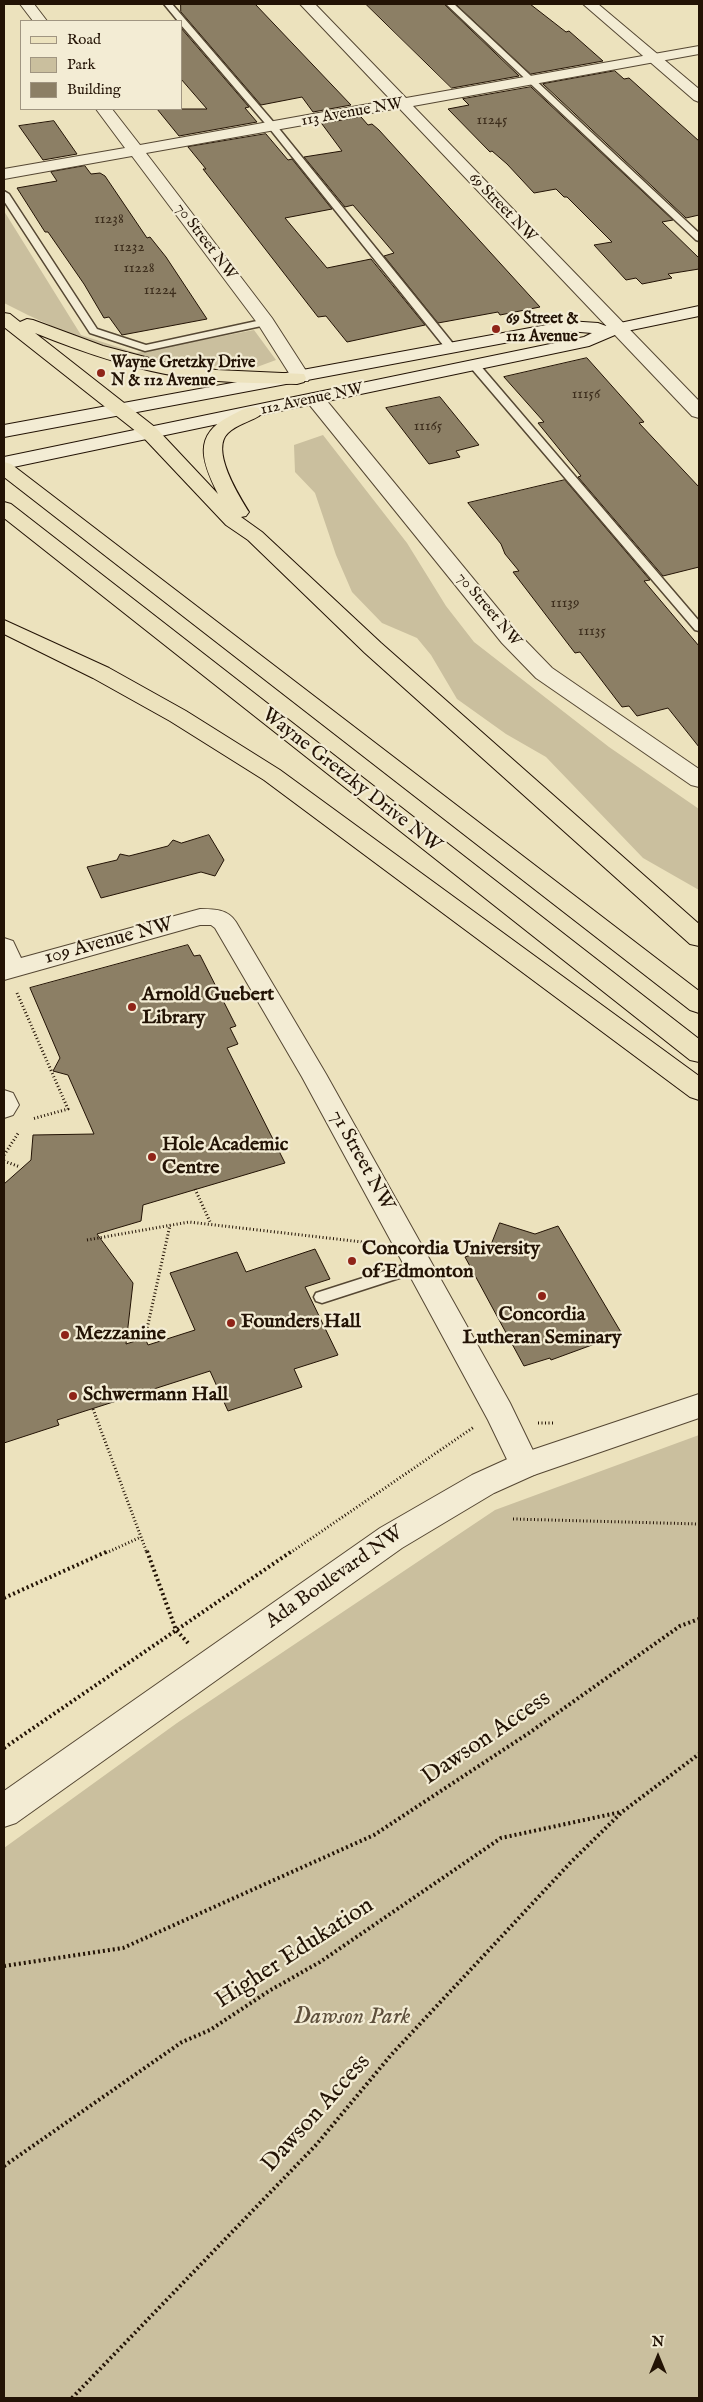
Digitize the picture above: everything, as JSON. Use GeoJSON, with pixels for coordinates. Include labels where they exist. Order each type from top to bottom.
{"type":"FeatureCollection","features":[{"type":"Feature","properties":{"kind":"main road"},"geometry":{"type":"LineString","coordinates":[[4,316],[58,337],[120,357],[169,369],[207,374],[299,378]]}},
{"type":"Feature","properties":{"kind":"main road"},"geometry":{"type":"LineString","coordinates":[[4,316],[149,432],[233,521],[255,536],[373,648],[699,938]]}},
{"type":"Feature","properties":{"kind":"main road"},"geometry":{"type":"LineString","coordinates":[[252,412],[218,432],[214,447],[219,478],[255,536]]}},
{"type":"Feature","properties":{"kind":"main road","name":"Wayne Gretzky Drive NW"},"geometry":{"type":"LineString","coordinates":[[4,468],[699,1004]]}},
{"type":"Feature","properties":{"kind":"main road","name":"Wayne Gretzky Drive NW"},"geometry":{"type":"LineString","coordinates":[[4,508],[699,1053]]}},
{"type":"Feature","properties":{"kind":"main road"},"geometry":{"type":"LineString","coordinates":[[4,626],[101,673],[178,716],[272,775],[699,1090]]}},
{"type":"Feature","properties":{"kind":"street"},"geometry":{"type":"LineString","coordinates":[[27,4],[39,20]]}},
{"type":"Feature","properties":{"kind":"street","name":"69 Street NW"},"geometry":{"type":"LineString","coordinates":[[307,4],[699,412]]}},
{"type":"Feature","properties":{"kind":"street"},"geometry":{"type":"LineString","coordinates":[[590,4],[699,97]]}},
{"type":"Feature","properties":{"kind":"street","name":"113 Avenue NW"},"geometry":{"type":"LineString","coordinates":[[4,174],[136,152],[699,50]]}},
{"type":"Feature","properties":{"kind":"street","name":"70 Street NW"},"geometry":{"type":"LineString","coordinates":[[105,110],[266,322],[299,378]]}},
{"type":"Feature","properties":{"kind":"street","name":"112 Avenue NW"},"geometry":{"type":"LineString","coordinates":[[4,463],[475,366],[589,341],[617,328],[699,311]]}},
{"type":"Feature","properties":{"kind":"street","name":"112 Avenue NW"},"geometry":{"type":"LineString","coordinates":[[4,431],[299,378],[568,326],[617,328]]}},
{"type":"Feature","properties":{"kind":"street","name":"70 Street NW"},"geometry":{"type":"LineString","coordinates":[[315,399],[510,638],[544,673],[699,780]]}},
{"type":"Feature","properties":{"kind":"street","name":"109 Avenue NW"},"geometry":{"type":"LineString","coordinates":[[9,969],[200,917],[215,918]]}},
{"type":"Feature","properties":{"kind":"street","name":"71 Street NW"},"geometry":{"type":"LineString","coordinates":[[215,918],[227,925],[313,1074],[499,1412],[525,1465]]}},
{"type":"Feature","properties":{"kind":"street"},"geometry":{"type":"LineString","coordinates":[[4,1100],[6,1105],[4,1108]]}},
{"type":"Feature","properties":{"kind":"street","name":"Ada Boulevard NW"},"geometry":{"type":"LineString","coordinates":[[4,1810],[391,1538],[483,1484],[525,1465],[699,1406]]}},
{"type":"Feature","properties":{"kind":"lane"},"geometry":{"type":"LineString","coordinates":[[168,4],[182,20]]}},
{"type":"Feature","properties":{"kind":"lane"},"geometry":{"type":"LineString","coordinates":[[450,4],[699,238]]}},
{"type":"Feature","properties":{"kind":"lane"},"geometry":{"type":"LineString","coordinates":[[182,20],[273,127],[451,348]]}},
{"type":"Feature","properties":{"kind":"lane"},"geometry":{"type":"LineString","coordinates":[[4,194],[93,331],[144,348],[266,322]]}},
{"type":"Feature","properties":{"kind":"lane"},"geometry":{"type":"LineString","coordinates":[[475,366],[699,628]]}},
{"type":"Feature","properties":{"kind":"lane"},"geometry":{"type":"LineString","coordinates":[[322,1297],[413,1256]]}},
{"type":"Feature","properties":{"kind":"path"},"geometry":{"type":"LineString","coordinates":[[9,969],[46,1064],[68,1109],[27,1120]]}},
{"type":"Feature","properties":{"kind":"path"},"geometry":{"type":"LineString","coordinates":[[4,1155],[22,1127]]}},
{"type":"Feature","properties":{"kind":"path"},"geometry":{"type":"LineString","coordinates":[[4,1161],[20,1167]]}},
{"type":"Feature","properties":{"kind":"path"},"geometry":{"type":"LineString","coordinates":[[195,1189],[211,1224]]}},
{"type":"Feature","properties":{"kind":"path"},"geometry":{"type":"LineString","coordinates":[[87,1240],[189,1222],[413,1256]]}},
{"type":"Feature","properties":{"kind":"path"},"geometry":{"type":"LineString","coordinates":[[144,1338],[170,1225]]}},
{"type":"Feature","properties":{"kind":"path"},"geometry":{"type":"LineString","coordinates":[[93,1409],[176,1630],[208,1666]]}},
{"type":"Feature","properties":{"kind":"path"},"geometry":{"type":"LineString","coordinates":[[513,1519],[699,1524]]}},
{"type":"Feature","properties":{"kind":"path"},"geometry":{"type":"LineString","coordinates":[[4,1598],[141,1537]]}},
{"type":"Feature","properties":{"kind":"path","name":"Dawson Access"},"geometry":{"type":"LineString","coordinates":[[4,1966],[123,1948],[374,1835],[529,1733],[680,1626],[699,1619]]}},
{"type":"Feature","properties":{"kind":"path","name":"Dawson Access"},"geometry":{"type":"LineString","coordinates":[[72,2398],[316,2144],[391,2055],[571,1862],[622,1812],[699,1754]]}},
{"type":"Feature","properties":{"kind":"path","name":"Higher Edukation"},"geometry":{"type":"LineString","coordinates":[[4,2166],[182,2042],[210,2030],[269,1991],[320,1962],[501,1838],[622,1812]]}},
{"type":"Feature","properties":{"kind":"green space"},"geometry":{"type":"Polygon","coordinates":[[[4,211],[81,335],[136,353],[254,330],[276,360],[257,367],[203,366],[202,368],[149,359],[124,353],[76,336],[4,303],[4,211]]]}},
{"type":"Feature","properties":{"kind":"green space"},"geometry":{"type":"Polygon","coordinates":[[[323,435],[407,543],[446,606],[474,642],[609,747],[699,809],[699,890],[643,858],[546,757],[506,734],[457,699],[431,655],[417,638],[382,623],[352,592],[336,555],[315,493],[295,472],[294,445],[323,435]]]}},
{"type":"Feature","properties":{"kind":"green space","name":"Dawson Park"},"geometry":{"type":"Polygon","coordinates":[[[699,1435],[699,2398],[4,2398],[4,1848],[177,1723],[495,1510],[699,1435]]]}},
{"type":"Feature","properties":{"kind":"building"},"geometry":{"type":"Polygon","coordinates":[[[181,4],[255,4],[351,105],[313,112],[302,97],[261,105],[181,12],[181,4]]]}},
{"type":"Feature","properties":{"kind":"building"},"geometry":{"type":"Polygon","coordinates":[[[366,4],[444,4],[519,76],[452,88],[366,4]]]}},
{"type":"Feature","properties":{"kind":"building"},"geometry":{"type":"Polygon","coordinates":[[[456,4],[530,4],[566,32],[569,31],[603,61],[531,74],[456,4]]]}},
{"type":"Feature","properties":{"kind":"building"},"geometry":{"type":"Polygon","coordinates":[[[182,29],[249,107],[245,108],[257,122],[179,136],[158,110],[207,109],[182,80],[182,29]]]}},
{"type":"Feature","properties":{"kind":"building"},"geometry":{"type":"Polygon","coordinates":[[[615,71],[624,79],[629,78],[699,141],[699,215],[686,218],[543,84],[615,71]]]}},
{"type":"Feature","properties":{"kind":"building"},"geometry":{"type":"Polygon","coordinates":[[[531,87],[673,220],[662,222],[699,258],[699,269],[668,274],[672,278],[642,284],[636,278],[626,280],[594,245],[612,242],[567,197],[564,197],[556,189],[534,193],[507,164],[492,151],[490,152],[448,109],[469,105],[463,99],[531,87]]]}},
{"type":"Feature","properties":{"kind":"building"},"geometry":{"type":"Polygon","coordinates":[[[361,117],[368,125],[372,124],[379,130],[540,307],[500,315],[498,312],[438,323],[384,256],[394,253],[353,205],[345,207],[304,157],[342,151],[322,124],[361,117]]]}},
{"type":"Feature","properties":{"kind":"building"},"geometry":{"type":"Polygon","coordinates":[[[54,121],[77,154],[43,160],[19,126],[54,121]]]}},
{"type":"Feature","properties":{"kind":"building"},"geometry":{"type":"Polygon","coordinates":[[[266,134],[288,160],[292,159],[332,209],[285,218],[327,268],[371,259],[425,325],[347,342],[326,316],[318,317],[188,147],[266,134]]]}},
{"type":"Feature","properties":{"kind":"building"},"geometry":{"type":"Polygon","coordinates":[[[85,166],[91,174],[100,173],[105,176],[147,238],[150,237],[166,257],[207,319],[122,335],[109,317],[104,318],[84,284],[48,232],[45,232],[17,188],[57,181],[51,172],[85,166]]]}},
{"type":"Feature","properties":{"kind":"building"},"geometry":{"type":"Polygon","coordinates":[[[587,358],[644,422],[639,423],[699,487],[699,567],[663,576],[578,477],[581,476],[538,423],[544,422],[504,377],[587,358]]]}},
{"type":"Feature","properties":{"kind":"building"},"geometry":{"type":"Polygon","coordinates":[[[440,397],[479,445],[456,451],[460,457],[429,464],[386,408],[440,397]]]}},
{"type":"Feature","properties":{"kind":"building"},"geometry":{"type":"Polygon","coordinates":[[[565,480],[650,580],[644,581],[699,646],[699,747],[668,708],[637,716],[629,706],[622,707],[580,652],[575,653],[513,572],[519,571],[505,554],[501,544],[468,503],[565,480]]]}},
{"type":"Feature","properties":{"kind":"building"},"geometry":{"type":"Polygon","coordinates":[[[209,835],[224,860],[215,876],[201,872],[101,898],[87,867],[117,860],[120,854],[129,856],[168,846],[173,840],[181,843],[209,835]]]}},
{"type":"Feature","properties":{"kind":"building"},"geometry":{"type":"Polygon","coordinates":[[[188,945],[194,956],[200,955],[236,1026],[230,1028],[238,1044],[227,1048],[285,1163],[143,1205],[141,1221],[97,1234],[133,1283],[126,1344],[145,1338],[148,1345],[195,1330],[170,1273],[237,1252],[246,1272],[315,1249],[330,1279],[305,1287],[338,1355],[294,1369],[302,1387],[228,1411],[210,1371],[57,1420],[59,1425],[4,1443],[4,1184],[31,1160],[33,1135],[94,1134],[68,1075],[53,1071],[60,1058],[30,988],[188,945]]]}},
{"type":"Feature","properties":{"kind":"building","name":"Concordia University of Edmonton"},"geometry":{"type":"Polygon","coordinates":[[[500,1223],[535,1234],[558,1226],[622,1334],[551,1360],[550,1358],[524,1366],[465,1257],[489,1249],[500,1223]]]}},
{"type":"Feature","properties":{"kind":"place","name":"69 Street & 112 Avenue"},"geometry":{"type":"Point","coordinates":[496,329]}},
{"type":"Feature","properties":{"kind":"place","name":"Wayne Gretzky Drive N & 112 Avenue"},"geometry":{"type":"Point","coordinates":[101,373]}},
{"type":"Feature","properties":{"kind":"place","name":"Arnold Guebert Library"},"geometry":{"type":"Point","coordinates":[132,1007]}},
{"type":"Feature","properties":{"kind":"place","name":"Hole Academic Centre"},"geometry":{"type":"Point","coordinates":[152,1157]}},
{"type":"Feature","properties":{"kind":"place","name":"Concordia University of Edmonton"},"geometry":{"type":"Point","coordinates":[352,1261]}},
{"type":"Feature","properties":{"kind":"place","name":"Concordia Lutheran Seminary"},"geometry":{"type":"Point","coordinates":[542,1296]}},
{"type":"Feature","properties":{"kind":"place","name":"Founders Hall"},"geometry":{"type":"Point","coordinates":[231,1323]}},
{"type":"Feature","properties":{"kind":"place","name":"Mezzanine"},"geometry":{"type":"Point","coordinates":[65,1335]}},
{"type":"Feature","properties":{"kind":"place","name":"Schwermann Hall"},"geometry":{"type":"Point","coordinates":[73,1396]}}]}
